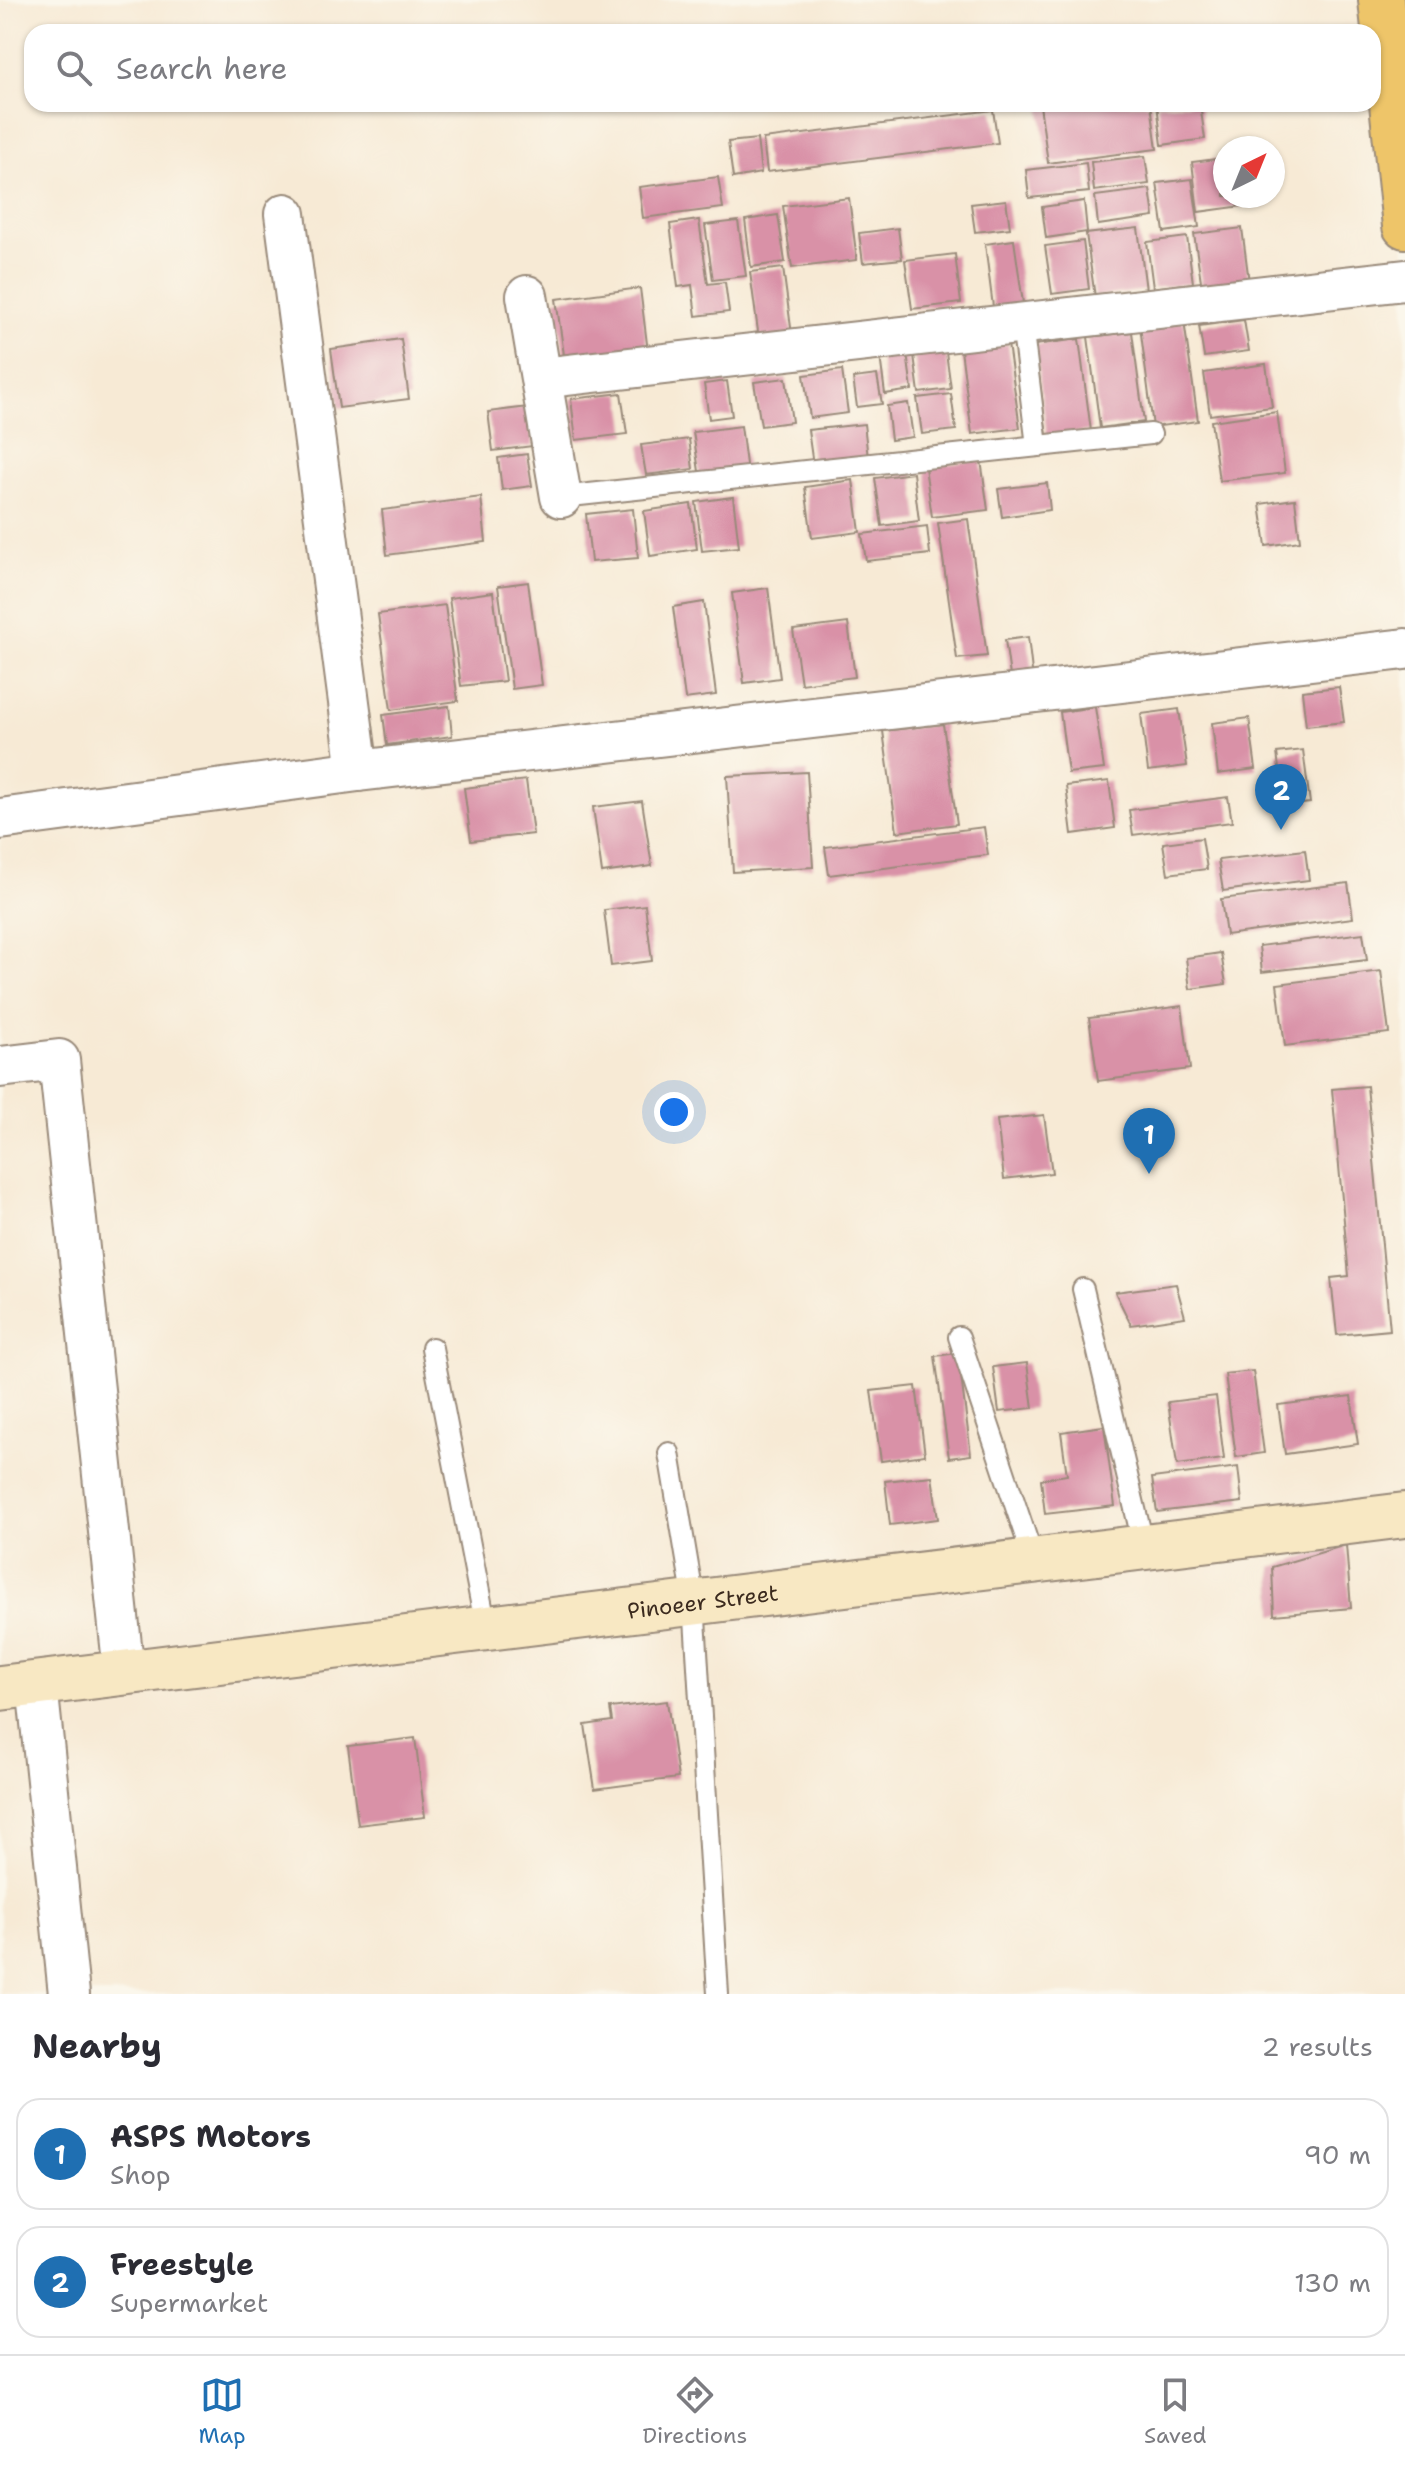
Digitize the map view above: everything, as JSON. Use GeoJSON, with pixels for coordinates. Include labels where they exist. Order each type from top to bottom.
{"type":"FeatureCollection","features":[{"type":"Feature","properties":{"kind":"highway"},"geometry":{"type":"LineString","coordinates":[[1381,0],[1405,226]]}},
{"type":"Feature","properties":{"kind":"main road","name":"Pinoeer Street"},"geometry":{"type":"LineString","coordinates":[[19,1686],[1405,1515]]}},
{"type":"Feature","properties":{"kind":"street"},"geometry":{"type":"LineString","coordinates":[[285,214],[358,771]]}},
{"type":"Feature","properties":{"kind":"street"},"geometry":{"type":"LineString","coordinates":[[541,378],[1405,280]]}},
{"type":"Feature","properties":{"kind":"street"},"geometry":{"type":"LineString","coordinates":[[527,296],[561,497]]}},
{"type":"Feature","properties":{"kind":"street"},"geometry":{"type":"LineString","coordinates":[[0,819],[358,771],[1405,649]]}},
{"type":"Feature","properties":{"kind":"street"},"geometry":{"type":"LineString","coordinates":[[0,1067],[59,1060],[124,1673]]}},
{"type":"Feature","properties":{"kind":"street"},"geometry":{"type":"LineString","coordinates":[[19,1686],[69,1994]]}},
{"type":"Feature","properties":{"kind":"lane"},"geometry":{"type":"LineString","coordinates":[[1022,324],[1037,446]]}},
{"type":"Feature","properties":{"kind":"lane"},"geometry":{"type":"LineString","coordinates":[[561,497],[1151,434]]}},
{"type":"Feature","properties":{"kind":"lane"},"geometry":{"type":"LineString","coordinates":[[1083,1289],[1144,1547]]}},
{"type":"Feature","properties":{"kind":"lane"},"geometry":{"type":"LineString","coordinates":[[959,1337],[1034,1561]]}},
{"type":"Feature","properties":{"kind":"lane"},"geometry":{"type":"LineString","coordinates":[[432,1348],[486,1628]]}},
{"type":"Feature","properties":{"kind":"lane"},"geometry":{"type":"LineString","coordinates":[[669,1453],[694,1602],[718,1994]]}},
{"type":"Feature","properties":{"kind":"building"},"geometry":{"type":"Polygon","coordinates":[[[993,112],[998,143],[767,172],[763,139],[993,112]]]}},
{"type":"Feature","properties":{"kind":"building"},"geometry":{"type":"Polygon","coordinates":[[[1041,112],[1152,112],[1157,149],[1048,163],[1041,112]]]}},
{"type":"Feature","properties":{"kind":"building"},"geometry":{"type":"Polygon","coordinates":[[[1158,112],[1201,112],[1205,139],[1162,145],[1158,112]]]}},
{"type":"Feature","properties":{"kind":"building"},"geometry":{"type":"Polygon","coordinates":[[[757,139],[761,173],[733,178],[728,142],[757,139]]]}},
{"type":"Feature","properties":{"kind":"building"},"geometry":{"type":"Polygon","coordinates":[[[1145,156],[1149,184],[1094,191],[1091,162],[1145,156]]]}},
{"type":"Feature","properties":{"kind":"building"},"geometry":{"type":"Polygon","coordinates":[[[1213,159],[1213,208],[1228,208],[1198,212],[1192,162],[1213,159]]]}},
{"type":"Feature","properties":{"kind":"building"},"geometry":{"type":"Polygon","coordinates":[[[1086,163],[1089,192],[1029,198],[1026,170],[1086,163]]]}},
{"type":"Feature","properties":{"kind":"building"},"geometry":{"type":"Polygon","coordinates":[[[718,177],[723,208],[643,218],[639,187],[718,177]]]}},
{"type":"Feature","properties":{"kind":"building"},"geometry":{"type":"Polygon","coordinates":[[[1192,179],[1199,227],[1164,232],[1157,183],[1192,179]]]}},
{"type":"Feature","properties":{"kind":"building"},"geometry":{"type":"Polygon","coordinates":[[[1150,189],[1154,217],[1098,225],[1095,196],[1150,189]]]}},
{"type":"Feature","properties":{"kind":"building"},"geometry":{"type":"Polygon","coordinates":[[[849,198],[857,260],[792,268],[783,206],[849,198]]]}},
{"type":"Feature","properties":{"kind":"building"},"geometry":{"type":"Polygon","coordinates":[[[1006,200],[1010,228],[975,232],[971,204],[1006,200]]]}},
{"type":"Feature","properties":{"kind":"building"},"geometry":{"type":"Polygon","coordinates":[[[1084,201],[1087,232],[1046,238],[1042,207],[1084,201]]]}},
{"type":"Feature","properties":{"kind":"building"},"geometry":{"type":"Polygon","coordinates":[[[778,215],[785,262],[751,267],[745,220],[778,215]]]}},
{"type":"Feature","properties":{"kind":"building"},"geometry":{"type":"Polygon","coordinates":[[[699,220],[708,284],[725,282],[729,312],[696,316],[692,285],[678,287],[670,224],[699,220]]]}},
{"type":"Feature","properties":{"kind":"building"},"geometry":{"type":"Polygon","coordinates":[[[738,221],[746,276],[713,280],[705,225],[738,221]]]}},
{"type":"Feature","properties":{"kind":"building"},"geometry":{"type":"Polygon","coordinates":[[[898,228],[902,259],[863,263],[859,233],[898,228]]]}},
{"type":"Feature","properties":{"kind":"building"},"geometry":{"type":"Polygon","coordinates":[[[1138,228],[1146,290],[1095,297],[1086,234],[1138,228]]]}},
{"type":"Feature","properties":{"kind":"building"},"geometry":{"type":"Polygon","coordinates":[[[1242,228],[1249,282],[1202,288],[1194,234],[1242,228]]]}},
{"type":"Feature","properties":{"kind":"building"},"geometry":{"type":"Polygon","coordinates":[[[1187,237],[1193,283],[1153,288],[1147,242],[1187,237]]]}},
{"type":"Feature","properties":{"kind":"building"},"geometry":{"type":"Polygon","coordinates":[[[1014,240],[1023,303],[993,307],[985,244],[1014,240]]]}},
{"type":"Feature","properties":{"kind":"building"},"geometry":{"type":"Polygon","coordinates":[[[1083,241],[1089,289],[1052,294],[1045,246],[1083,241]]]}},
{"type":"Feature","properties":{"kind":"building"},"geometry":{"type":"Polygon","coordinates":[[[955,254],[961,303],[912,309],[905,260],[955,254]]]}},
{"type":"Feature","properties":{"kind":"building"},"geometry":{"type":"Polygon","coordinates":[[[783,268],[792,335],[759,339],[750,272],[783,268]]]}},
{"type":"Feature","properties":{"kind":"building"},"geometry":{"type":"Polygon","coordinates":[[[640,288],[648,352],[565,362],[556,299],[640,288]]]}},
{"type":"Feature","properties":{"kind":"building"},"geometry":{"type":"Polygon","coordinates":[[[1244,320],[1249,351],[1204,357],[1199,326],[1244,320]]]}},
{"type":"Feature","properties":{"kind":"building"},"geometry":{"type":"Polygon","coordinates":[[[1184,321],[1198,421],[1153,427],[1140,326],[1184,321]]]}},
{"type":"Feature","properties":{"kind":"building"},"geometry":{"type":"Polygon","coordinates":[[[1132,332],[1144,422],[1100,428],[1088,337],[1132,332]]]}},
{"type":"Feature","properties":{"kind":"building"},"geometry":{"type":"Polygon","coordinates":[[[401,339],[409,399],[339,408],[331,349],[401,339]]]}},
{"type":"Feature","properties":{"kind":"building"},"geometry":{"type":"Polygon","coordinates":[[[1079,339],[1091,431],[1047,436],[1035,345],[1079,339]]]}},
{"type":"Feature","properties":{"kind":"building"},"geometry":{"type":"Polygon","coordinates":[[[1008,344],[1020,428],[972,434],[961,350],[1008,344]]]}},
{"type":"Feature","properties":{"kind":"building"},"geometry":{"type":"Polygon","coordinates":[[[946,352],[951,389],[919,393],[914,355],[946,352]]]}},
{"type":"Feature","properties":{"kind":"building"},"geometry":{"type":"Polygon","coordinates":[[[907,353],[912,390],[885,394],[880,356],[907,353]]]}},
{"type":"Feature","properties":{"kind":"building"},"geometry":{"type":"Polygon","coordinates":[[[1266,364],[1272,407],[1210,415],[1204,373],[1266,364]]]}},
{"type":"Feature","properties":{"kind":"building"},"geometry":{"type":"Polygon","coordinates":[[[842,370],[848,413],[810,418],[804,375],[842,370]]]}},
{"type":"Feature","properties":{"kind":"building"},"geometry":{"type":"Polygon","coordinates":[[[877,375],[882,404],[857,407],[853,378],[877,375]]]}},
{"type":"Feature","properties":{"kind":"building"},"geometry":{"type":"Polygon","coordinates":[[[786,378],[792,422],[761,426],[754,382],[786,378]]]}},
{"type":"Feature","properties":{"kind":"building"},"geometry":{"type":"Polygon","coordinates":[[[727,381],[732,416],[709,419],[704,384],[727,381]]]}},
{"type":"Feature","properties":{"kind":"building"},"geometry":{"type":"Polygon","coordinates":[[[621,393],[627,434],[576,440],[571,399],[621,393]]]}},
{"type":"Feature","properties":{"kind":"building"},"geometry":{"type":"Polygon","coordinates":[[[951,394],[956,430],[922,434],[917,398],[951,394]]]}},
{"type":"Feature","properties":{"kind":"building"},"geometry":{"type":"Polygon","coordinates":[[[908,403],[913,437],[891,440],[887,406],[908,403]]]}},
{"type":"Feature","properties":{"kind":"building"},"geometry":{"type":"Polygon","coordinates":[[[528,407],[533,446],[493,451],[488,412],[528,407]]]}},
{"type":"Feature","properties":{"kind":"building"},"geometry":{"type":"Polygon","coordinates":[[[1277,412],[1285,473],[1219,481],[1211,421],[1277,412]]]}},
{"type":"Feature","properties":{"kind":"building"},"geometry":{"type":"Polygon","coordinates":[[[864,424],[868,458],[813,465],[808,430],[864,424]]]}},
{"type":"Feature","properties":{"kind":"building"},"geometry":{"type":"Polygon","coordinates":[[[741,426],[747,472],[700,478],[693,432],[741,426]]]}},
{"type":"Feature","properties":{"kind":"building"},"geometry":{"type":"Polygon","coordinates":[[[689,439],[693,469],[646,475],[641,445],[689,439]]]}},
{"type":"Feature","properties":{"kind":"building"},"geometry":{"type":"Polygon","coordinates":[[[527,454],[532,486],[502,490],[498,458],[527,454]]]}},
{"type":"Feature","properties":{"kind":"building"},"geometry":{"type":"Polygon","coordinates":[[[981,460],[988,510],[932,517],[925,467],[981,460]]]}},
{"type":"Feature","properties":{"kind":"building"},"geometry":{"type":"Polygon","coordinates":[[[913,473],[919,521],[882,526],[875,478],[913,473]]]}},
{"type":"Feature","properties":{"kind":"building"},"geometry":{"type":"Polygon","coordinates":[[[853,480],[860,532],[812,538],[805,487],[853,480]]]}},
{"type":"Feature","properties":{"kind":"building"},"geometry":{"type":"Polygon","coordinates":[[[1047,483],[1050,510],[1002,517],[998,489],[1047,483]]]}},
{"type":"Feature","properties":{"kind":"building"},"geometry":{"type":"Polygon","coordinates":[[[481,497],[486,542],[387,555],[382,510],[481,497]]]}},
{"type":"Feature","properties":{"kind":"building"},"geometry":{"type":"Polygon","coordinates":[[[733,497],[739,547],[702,551],[696,502],[733,497]]]}},
{"type":"Feature","properties":{"kind":"building"},"geometry":{"type":"Polygon","coordinates":[[[1295,499],[1300,541],[1266,546],[1260,504],[1295,499]]]}},
{"type":"Feature","properties":{"kind":"building"},"geometry":{"type":"Polygon","coordinates":[[[691,504],[697,549],[650,556],[644,511],[691,504]]]}},
{"type":"Feature","properties":{"kind":"building"},"geometry":{"type":"Polygon","coordinates":[[[633,509],[638,558],[591,562],[586,514],[633,509]]]}},
{"type":"Feature","properties":{"kind":"building"},"geometry":{"type":"Polygon","coordinates":[[[968,519],[987,656],[957,659],[938,523],[968,519]]]}},
{"type":"Feature","properties":{"kind":"building"},"geometry":{"type":"Polygon","coordinates":[[[927,526],[930,554],[866,561],[862,534],[927,526]]]}},
{"type":"Feature","properties":{"kind":"building"},"geometry":{"type":"Polygon","coordinates":[[[528,582],[542,685],[512,689],[498,586],[528,582]]]}},
{"type":"Feature","properties":{"kind":"building"},"geometry":{"type":"Polygon","coordinates":[[[768,588],[780,678],[744,683],[732,593],[768,588]]]}},
{"type":"Feature","properties":{"kind":"building"},"geometry":{"type":"Polygon","coordinates":[[[493,592],[505,681],[461,686],[449,598],[493,592]]]}},
{"type":"Feature","properties":{"kind":"building"},"geometry":{"type":"Polygon","coordinates":[[[704,602],[716,695],[685,699],[673,607],[704,602]]]}},
{"type":"Feature","properties":{"kind":"building"},"geometry":{"type":"Polygon","coordinates":[[[445,605],[458,701],[391,710],[378,614],[445,605]]]}},
{"type":"Feature","properties":{"kind":"building"},"geometry":{"type":"Polygon","coordinates":[[[848,623],[855,677],[801,684],[793,630],[848,623]]]}},
{"type":"Feature","properties":{"kind":"building"},"geometry":{"type":"Polygon","coordinates":[[[1028,637],[1033,680],[1011,683],[1005,640],[1028,637]]]}},
{"type":"Feature","properties":{"kind":"building"},"geometry":{"type":"Polygon","coordinates":[[[1339,687],[1344,722],[1306,726],[1302,691],[1339,687]]]}},
{"type":"Feature","properties":{"kind":"building"},"geometry":{"type":"Polygon","coordinates":[[[449,706],[452,736],[387,745],[383,715],[449,706]]]}},
{"type":"Feature","properties":{"kind":"building"},"geometry":{"type":"Polygon","coordinates":[[[1095,707],[1104,769],[1068,773],[1060,712],[1095,707]]]}},
{"type":"Feature","properties":{"kind":"building"},"geometry":{"type":"Polygon","coordinates":[[[1179,709],[1187,766],[1148,771],[1141,714],[1179,709]]]}},
{"type":"Feature","properties":{"kind":"building"},"geometry":{"type":"Polygon","coordinates":[[[1249,718],[1256,769],[1218,774],[1212,723],[1249,718]]]}},
{"type":"Feature","properties":{"kind":"building"},"geometry":{"type":"Polygon","coordinates":[[[943,724],[957,824],[897,832],[883,731],[943,724]]]}},
{"type":"Feature","properties":{"kind":"building"},"geometry":{"type":"Polygon","coordinates":[[[1303,750],[1310,803],[1284,806],[1277,753],[1303,750]]]}},
{"type":"Feature","properties":{"kind":"building"},"geometry":{"type":"Polygon","coordinates":[[[807,772],[813,867],[733,872],[727,776],[807,772]]]}},
{"type":"Feature","properties":{"kind":"building"},"geometry":{"type":"Polygon","coordinates":[[[526,780],[533,834],[471,841],[464,788],[526,780]]]}},
{"type":"Feature","properties":{"kind":"building"},"geometry":{"type":"Polygon","coordinates":[[[1109,781],[1115,828],[1072,834],[1066,786],[1109,781]]]}},
{"type":"Feature","properties":{"kind":"building"},"geometry":{"type":"Polygon","coordinates":[[[1228,797],[1232,822],[1133,835],[1129,810],[1228,797]]]}},
{"type":"Feature","properties":{"kind":"building"},"geometry":{"type":"Polygon","coordinates":[[[642,801],[652,866],[602,873],[593,807],[642,801]]]}},
{"type":"Feature","properties":{"kind":"building"},"geometry":{"type":"Polygon","coordinates":[[[984,827],[988,855],[829,875],[825,847],[984,827]]]}},
{"type":"Feature","properties":{"kind":"building"},"geometry":{"type":"Polygon","coordinates":[[[1202,838],[1207,869],[1168,874],[1163,843],[1202,838]]]}},
{"type":"Feature","properties":{"kind":"building"},"geometry":{"type":"Polygon","coordinates":[[[1305,850],[1309,880],[1223,891],[1218,860],[1305,850]]]}},
{"type":"Feature","properties":{"kind":"building"},"geometry":{"type":"Polygon","coordinates":[[[1348,883],[1353,918],[1226,935],[1221,899],[1348,883]]]}},
{"type":"Feature","properties":{"kind":"building"},"geometry":{"type":"Polygon","coordinates":[[[645,905],[652,961],[611,966],[604,910],[645,905]]]}},
{"type":"Feature","properties":{"kind":"building"},"geometry":{"type":"Polygon","coordinates":[[[1363,933],[1367,960],[1262,972],[1259,946],[1363,933]]]}},
{"type":"Feature","properties":{"kind":"building"},"geometry":{"type":"Polygon","coordinates":[[[1221,953],[1226,984],[1190,989],[1186,958],[1221,953]]]}},
{"type":"Feature","properties":{"kind":"building"},"geometry":{"type":"Polygon","coordinates":[[[1381,971],[1389,1033],[1285,1046],[1277,984],[1381,971]]]}},
{"type":"Feature","properties":{"kind":"building"},"geometry":{"type":"Polygon","coordinates":[[[1182,1006],[1190,1069],[1098,1081],[1089,1018],[1182,1006]]]}},
{"type":"Feature","properties":{"kind":"building"},"geometry":{"type":"Polygon","coordinates":[[[1367,1086],[1390,1330],[1337,1335],[1331,1278],[1349,1276],[1332,1089],[1367,1086]]]}},
{"type":"Feature","properties":{"kind":"building"},"geometry":{"type":"Polygon","coordinates":[[[1044,1115],[1052,1173],[1004,1179],[997,1120],[1044,1115]]]}},
{"type":"Feature","properties":{"kind":"building"},"geometry":{"type":"Polygon","coordinates":[[[1176,1284],[1185,1317],[1131,1325],[1115,1292],[1176,1284]]]}},
{"type":"Feature","properties":{"kind":"building"},"geometry":{"type":"Polygon","coordinates":[[[958,1353],[971,1455],[949,1458],[935,1356],[958,1353]]]}},
{"type":"Feature","properties":{"kind":"building"},"geometry":{"type":"Polygon","coordinates":[[[1027,1363],[1033,1408],[999,1412],[993,1367],[1027,1363]]]}},
{"type":"Feature","properties":{"kind":"building"},"geometry":{"type":"Polygon","coordinates":[[[1253,1371],[1264,1453],[1236,1457],[1225,1374],[1253,1371]]]}},
{"type":"Feature","properties":{"kind":"building"},"geometry":{"type":"Polygon","coordinates":[[[916,1386],[925,1455],[881,1461],[871,1391],[916,1386]]]}},
{"type":"Feature","properties":{"kind":"building"},"geometry":{"type":"Polygon","coordinates":[[[1216,1396],[1224,1459],[1177,1465],[1168,1402],[1216,1396]]]}},
{"type":"Feature","properties":{"kind":"building"},"geometry":{"type":"Polygon","coordinates":[[[1351,1396],[1358,1444],[1285,1454],[1278,1405],[1351,1396]]]}},
{"type":"Feature","properties":{"kind":"building"},"geometry":{"type":"Polygon","coordinates":[[[1104,1426],[1115,1506],[1045,1514],[1041,1479],[1067,1475],[1061,1432],[1104,1426]]]}},
{"type":"Feature","properties":{"kind":"building"},"geometry":{"type":"Polygon","coordinates":[[[1238,1467],[1242,1502],[1157,1512],[1152,1478],[1238,1467]]]}},
{"type":"Feature","properties":{"kind":"building"},"geometry":{"type":"Polygon","coordinates":[[[932,1476],[938,1519],[890,1525],[885,1481],[932,1476]]]}},
{"type":"Feature","properties":{"kind":"building"},"geometry":{"type":"Polygon","coordinates":[[[1346,1545],[1351,1608],[1274,1615],[1272,1567],[1346,1545]]]}},
{"type":"Feature","properties":{"kind":"building"},"geometry":{"type":"Polygon","coordinates":[[[667,1701],[678,1778],[595,1789],[585,1725],[612,1721],[610,1708],[667,1701]]]}},
{"type":"Feature","properties":{"kind":"building"},"geometry":{"type":"Polygon","coordinates":[[[415,1738],[425,1817],[358,1825],[348,1746],[415,1738]]]}},
{"type":"Feature","properties":{"kind":"place","name":"Freestyle"},"geometry":{"type":"Point","coordinates":[1281,830]}},
{"type":"Feature","properties":{"kind":"place","name":"ASPS Motors"},"geometry":{"type":"Point","coordinates":[1149,1174]}}]}
